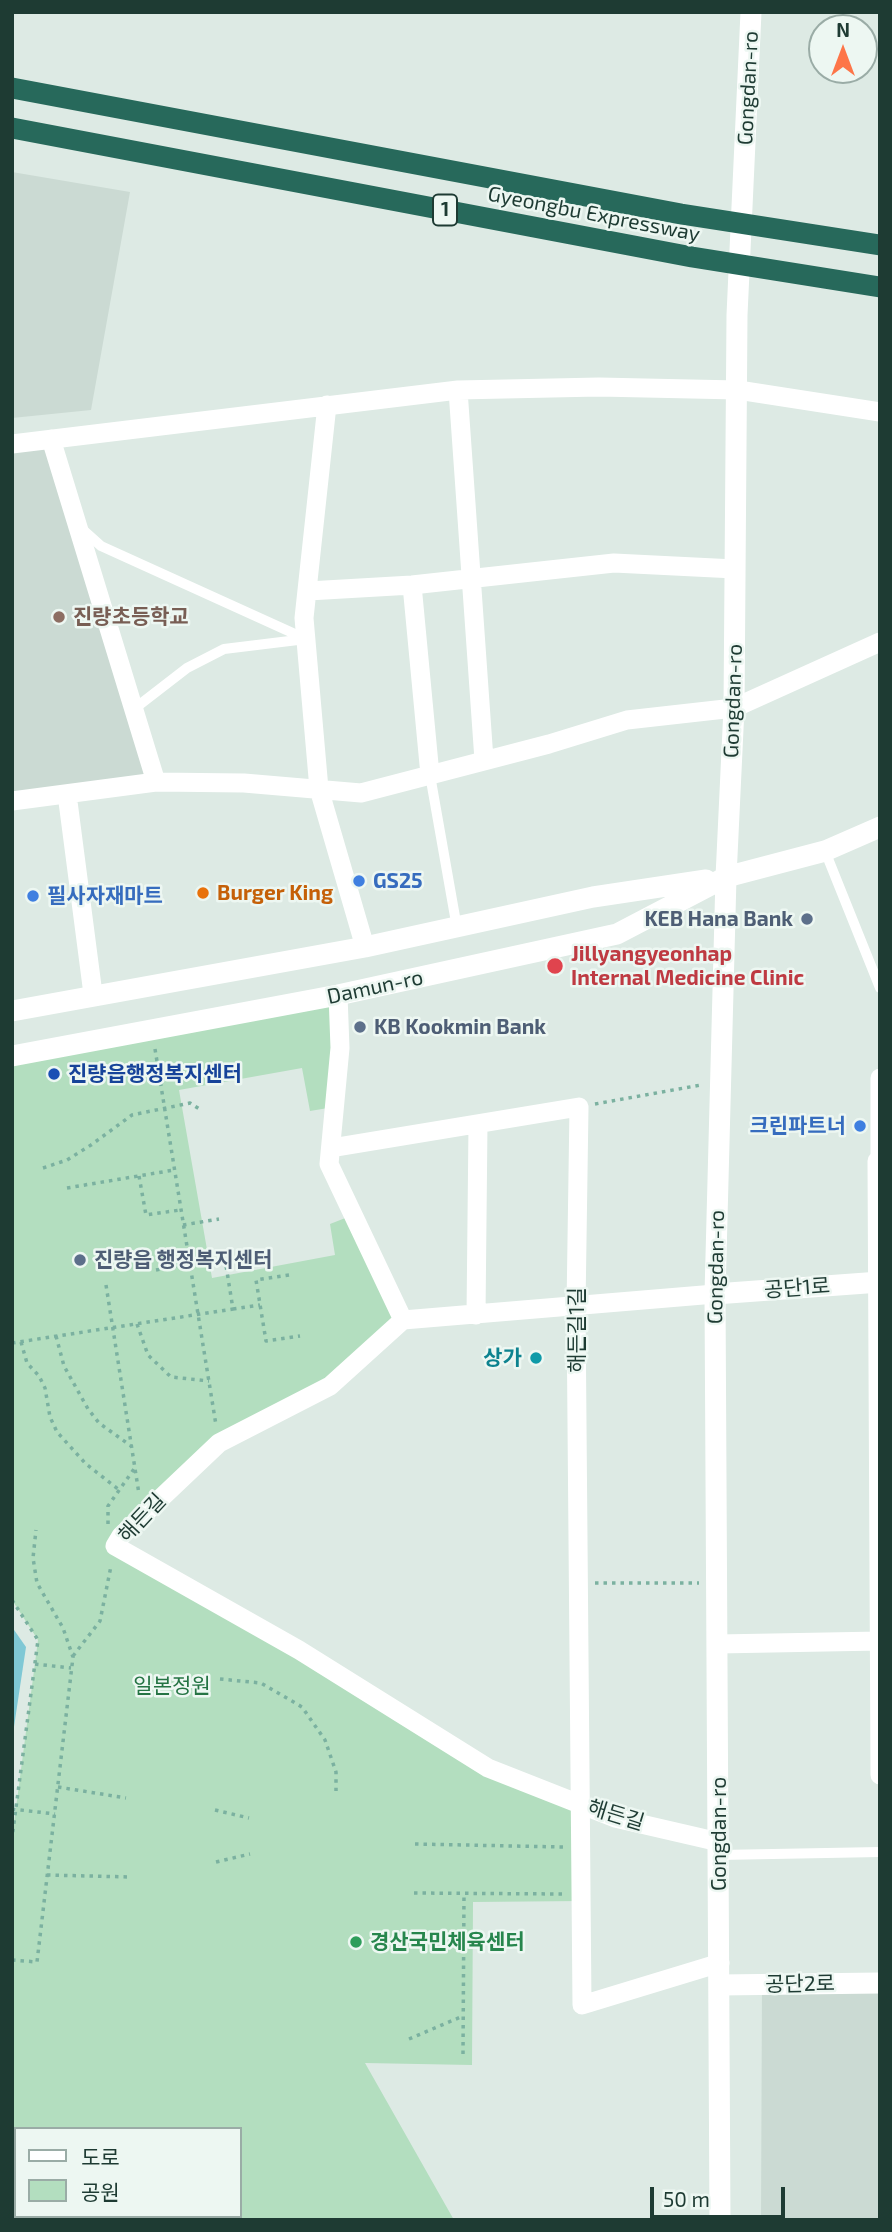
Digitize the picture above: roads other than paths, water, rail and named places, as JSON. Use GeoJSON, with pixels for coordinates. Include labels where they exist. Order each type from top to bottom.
{"type":"FeatureCollection","features":[{"type":"Feature","properties":{"kind":"highway","name":"Gyeongbu Expressway"},"geometry":{"type":"LineString","coordinates":[[12,88],[656,209],[880,245]]}},
{"type":"Feature","properties":{"kind":"highway","name":"Gyeongbu Expressway"},"geometry":{"type":"LineString","coordinates":[[12,128],[692,257],[880,287]]}},
{"type":"Feature","properties":{"kind":"main road","name":"Gongdan-ro"},"geometry":{"type":"LineString","coordinates":[[720,2220],[715,1294],[719,1082],[734,708],[737,315],[751,12]]}},
{"type":"Feature","properties":{"kind":"main road","name":"Damun-ro"},"geometry":{"type":"LineString","coordinates":[[12,1011],[93,994],[365,947],[593,897],[726,877],[825,851],[880,827]]}},
{"type":"Feature","properties":{"kind":"main road","name":"Damun-ro"},"geometry":{"type":"LineString","coordinates":[[12,1056],[338,995],[617,934],[726,877]]}},
{"type":"Feature","properties":{"kind":"main road","name":"공단1로"},"geometry":{"type":"LineString","coordinates":[[715,1294],[879,1282]]}},
{"type":"Feature","properties":{"kind":"main road","name":"공단2로"},"geometry":{"type":"LineString","coordinates":[[720,1974],[880,1983]]}},
{"type":"Feature","properties":{"kind":"street"},"geometry":{"type":"LineString","coordinates":[[12,444],[458,390],[599,387],[738,390],[880,412]]}},
{"type":"Feature","properties":{"kind":"street"},"geometry":{"type":"LineString","coordinates":[[458,390],[484,760]]}},
{"type":"Feature","properties":{"kind":"street"},"geometry":{"type":"LineString","coordinates":[[327,405],[308,591],[306,639],[318,789],[365,947]]}},
{"type":"Feature","properties":{"kind":"street"},"geometry":{"type":"LineString","coordinates":[[51,439],[156,782]]}},
{"type":"Feature","properties":{"kind":"street"},"geometry":{"type":"LineString","coordinates":[[308,591],[412,585],[614,564],[735,569]]}},
{"type":"Feature","properties":{"kind":"street"},"geometry":{"type":"LineString","coordinates":[[412,585],[430,775]]}},
{"type":"Feature","properties":{"kind":"street"},"geometry":{"type":"LineString","coordinates":[[12,801],[156,782],[244,783],[361,793],[548,744],[627,719],[734,708],[880,642]]}},
{"type":"Feature","properties":{"kind":"street"},"geometry":{"type":"LineString","coordinates":[[66,794],[93,994]]}},
{"type":"Feature","properties":{"kind":"street"},"geometry":{"type":"LineString","coordinates":[[338,995],[340,1048],[329,1164],[402,1320],[715,1294]]}},
{"type":"Feature","properties":{"kind":"street"},"geometry":{"type":"LineString","coordinates":[[880,1078],[880,1775]]}},
{"type":"Feature","properties":{"kind":"street","name":"해든길1길"},"geometry":{"type":"LineString","coordinates":[[478,1124],[579,1107],[576,1307],[582,2005],[720,1974]]}},
{"type":"Feature","properties":{"kind":"street"},"geometry":{"type":"LineString","coordinates":[[331,1149],[478,1124],[476,1315]]}},
{"type":"Feature","properties":{"kind":"street","name":"해든길"},"geometry":{"type":"LineString","coordinates":[[402,1320],[330,1386],[219,1443],[142,1515],[115,1546],[299,1650],[488,1769],[615,1818],[719,1849]]}},
{"type":"Feature","properties":{"kind":"street"},"geometry":{"type":"LineString","coordinates":[[718,1644],[879,1640]]}},
{"type":"Feature","properties":{"kind":"lane"},"geometry":{"type":"LineString","coordinates":[[77,524],[101,546],[306,639]]}},
{"type":"Feature","properties":{"kind":"lane"},"geometry":{"type":"LineString","coordinates":[[134,709],[187,668],[224,649],[306,639]]}},
{"type":"Feature","properties":{"kind":"lane"},"geometry":{"type":"LineString","coordinates":[[430,775],[457,928]]}},
{"type":"Feature","properties":{"kind":"lane"},"geometry":{"type":"LineString","coordinates":[[825,851],[880,988]]}},
{"type":"Feature","properties":{"kind":"lane"},"geometry":{"type":"LineString","coordinates":[[719,1849],[880,1852]]}},
{"type":"Feature","properties":{"kind":"water"},"geometry":{"type":"Polygon","coordinates":[[[12,1627],[26,1647],[12,1740],[12,1627]]]}},
{"type":"Feature","properties":{"kind":"place","name":"진량초등학교"},"geometry":{"type":"Point","coordinates":[59,617]}},
{"type":"Feature","properties":{"kind":"place","name":"GS25"},"geometry":{"type":"Point","coordinates":[359,881]}},
{"type":"Feature","properties":{"kind":"place","name":"Burger King"},"geometry":{"type":"Point","coordinates":[203,893]}},
{"type":"Feature","properties":{"kind":"place","name":"필사자재마트"},"geometry":{"type":"Point","coordinates":[33,896]}},
{"type":"Feature","properties":{"kind":"place","name":"KEB Hana Bank"},"geometry":{"type":"Point","coordinates":[807,919]}},
{"type":"Feature","properties":{"kind":"place","name":"Jillyangyeonhap Internal Medicine Clinic"},"geometry":{"type":"Point","coordinates":[555,966]}},
{"type":"Feature","properties":{"kind":"place","name":"KB Kookmin Bank"},"geometry":{"type":"Point","coordinates":[360,1027]}},
{"type":"Feature","properties":{"kind":"place","name":"진량읍행정복지센터"},"geometry":{"type":"Point","coordinates":[54,1074]}},
{"type":"Feature","properties":{"kind":"place","name":"크린파트너"},"geometry":{"type":"Point","coordinates":[860,1126]}},
{"type":"Feature","properties":{"kind":"place","name":"진량읍 행정복지센터"},"geometry":{"type":"Point","coordinates":[80,1260]}},
{"type":"Feature","properties":{"kind":"place","name":"상가"},"geometry":{"type":"Point","coordinates":[536,1358]}},
{"type":"Feature","properties":{"kind":"place","name":"경산국민체육센터"},"geometry":{"type":"Point","coordinates":[356,1942]}},
{"type":"Feature","properties":{"kind":"park label","name":"일본정원"},"geometry":{"type":"Point","coordinates":[172,1686]}}]}
